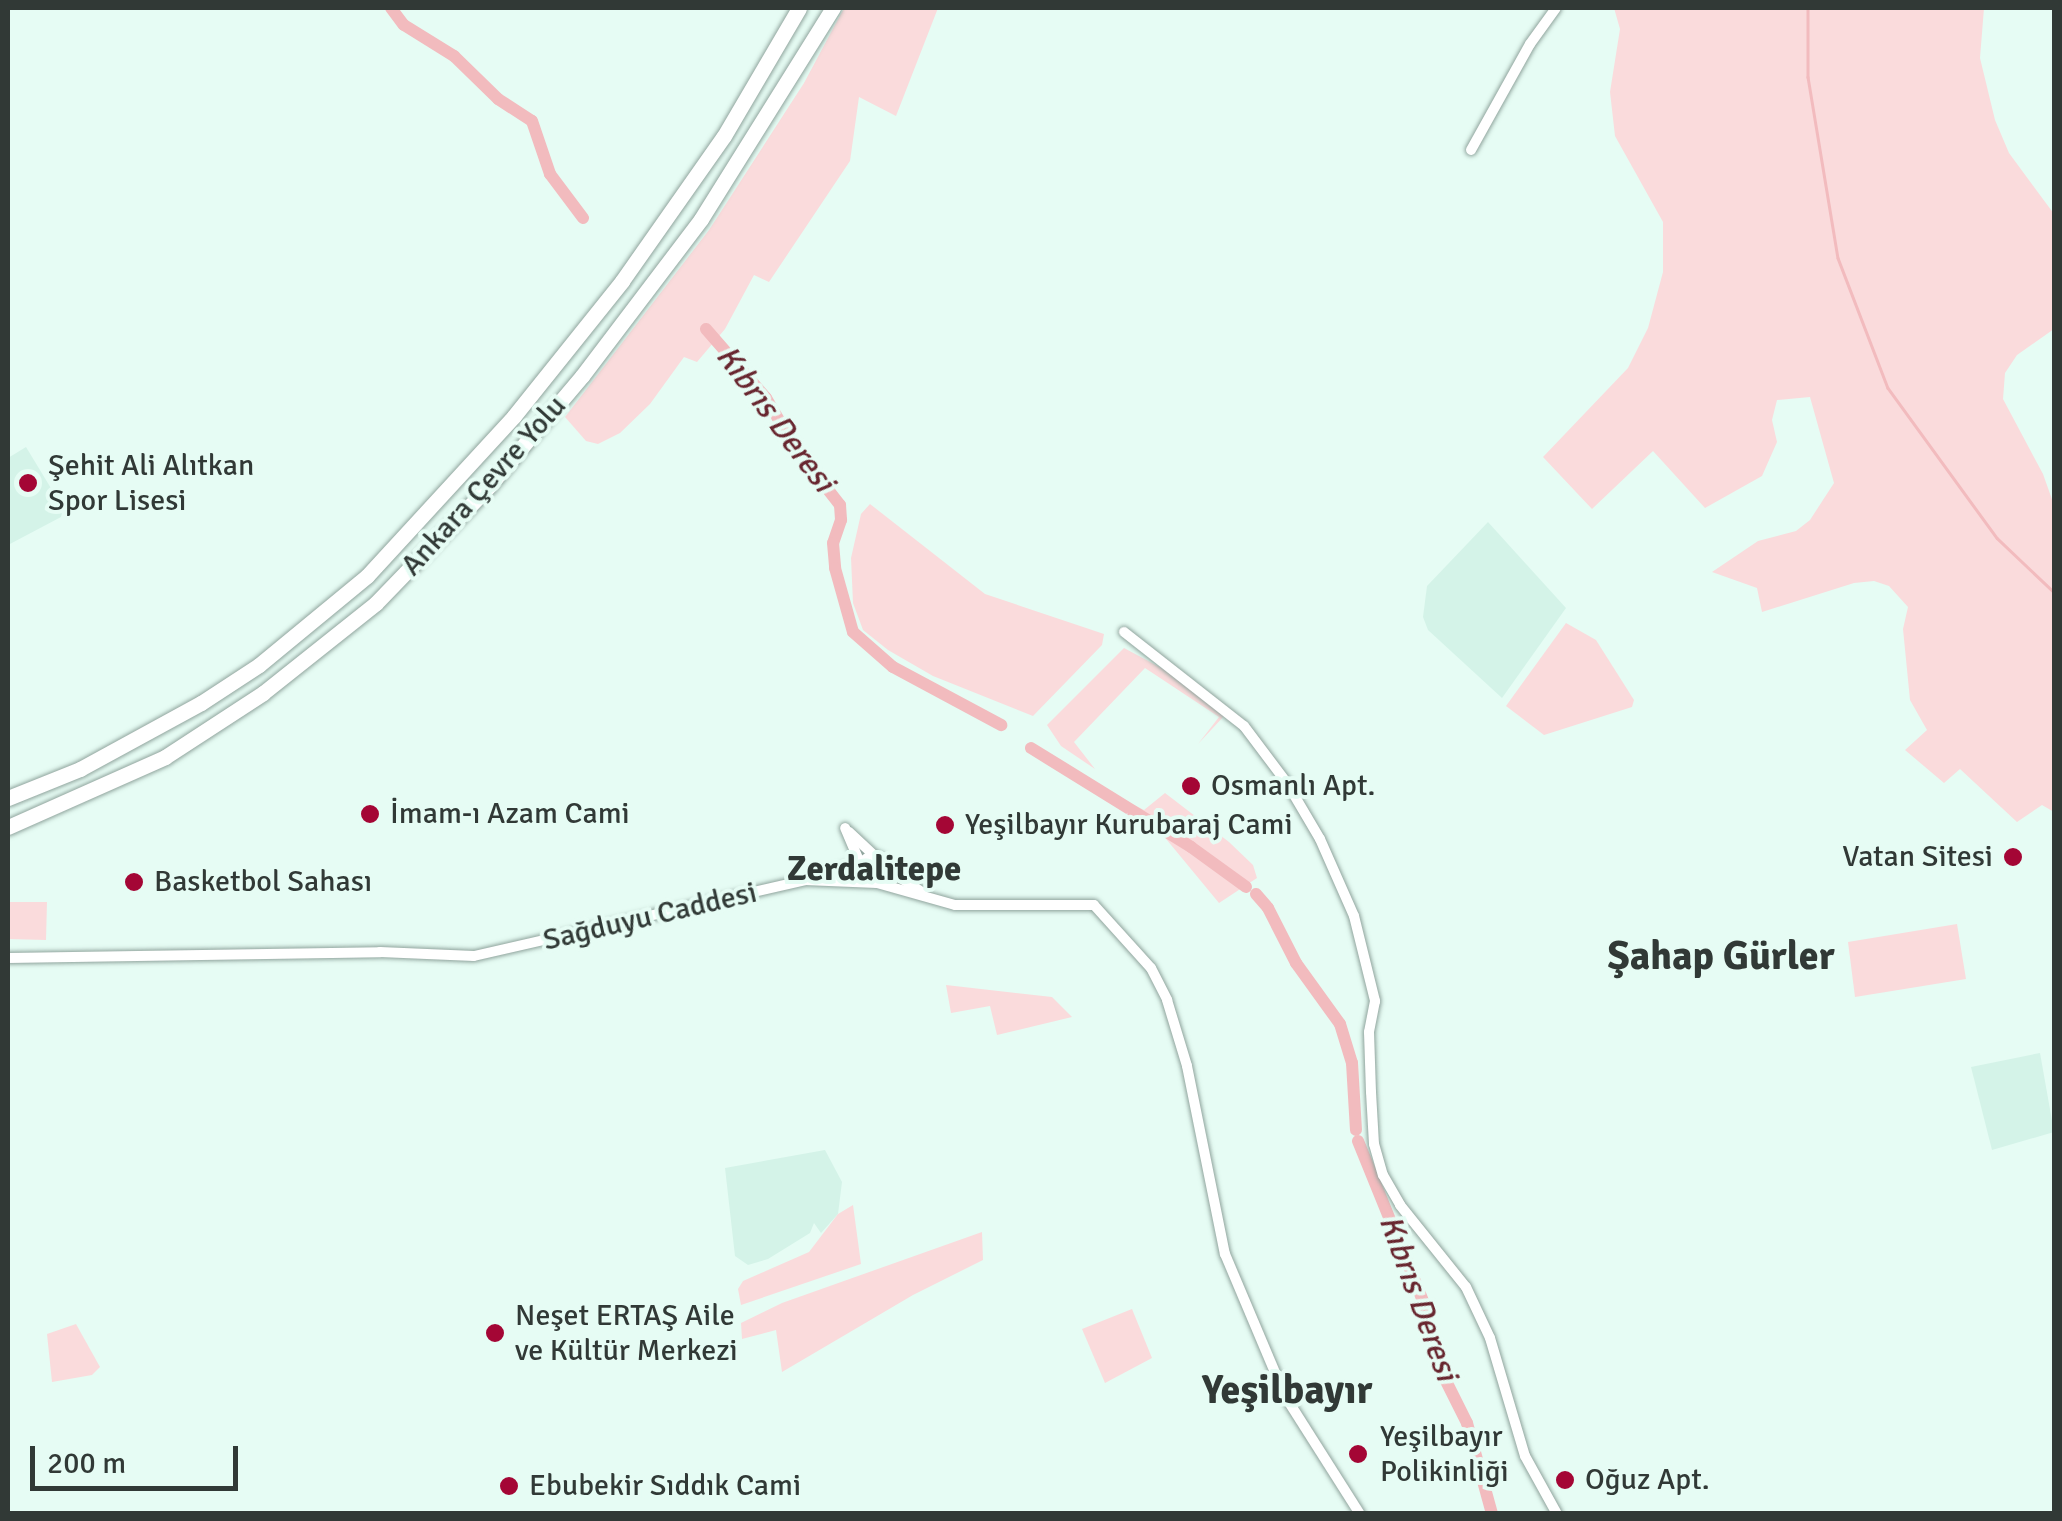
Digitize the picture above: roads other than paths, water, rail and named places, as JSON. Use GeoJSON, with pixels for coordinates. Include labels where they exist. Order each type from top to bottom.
{"type":"FeatureCollection","features":[{"type":"Feature","properties":{"kind":"highway","name":"Ankara Çevre Yolu"},"geometry":{"type":"LineString","coordinates":[[8,798],[80,769],[201,704],[259,665],[367,576],[514,416],[622,281],[724,136],[800,8]]}},
{"type":"Feature","properties":{"kind":"highway","name":"Ankara Çevre Yolu"},"geometry":{"type":"LineString","coordinates":[[8,826],[165,758],[263,694],[376,603],[489,486],[582,376],[701,219],[832,8]]}},
{"type":"Feature","properties":{"kind":"street"},"geometry":{"type":"LineString","coordinates":[[1471,150],[1530,44],[1556,8]]}},
{"type":"Feature","properties":{"kind":"street"},"geometry":{"type":"LineString","coordinates":[[1124,632],[1244,726],[1287,783],[1320,839],[1354,916],[1375,1001],[1369,1032],[1378,1160],[1400,1205],[1466,1287],[1490,1338],[1525,1456],[1557,1514]]}},
{"type":"Feature","properties":{"kind":"street"},"geometry":{"type":"LineString","coordinates":[[887,869],[884,881],[877,883],[868,878],[845,828],[887,869],[927,896]]}},
{"type":"Feature","properties":{"kind":"street"},"geometry":{"type":"LineString","coordinates":[[805,880],[874,855]]}},
{"type":"Feature","properties":{"kind":"street","name":"Sağduyu Caddesi"},"geometry":{"type":"LineString","coordinates":[[8,958],[380,952],[474,956],[805,880],[877,883],[955,905],[1094,906],[1151,968],[1167,1000],[1188,1066],[1225,1254],[1285,1396],[1360,1514]]}},
{"type":"Feature","properties":{"kind":"waterway","name":"Kıbrıs Deresi"},"geometry":{"type":"LineString","coordinates":[[391,8],[404,25],[454,56],[498,99],[532,121],[550,174],[583,218]]}},
{"type":"Feature","properties":{"kind":"waterway"},"geometry":{"type":"LineString","coordinates":[[1808,8],[1808,77],[1838,258],[1888,388],[1997,538],[2054,592]]}},
{"type":"Feature","properties":{"kind":"waterway","name":"Kıbrıs Deresi"},"geometry":{"type":"LineString","coordinates":[[706,329],[766,398],[794,446],[840,505],[841,520],[833,543],[835,568],[853,632],[893,667],[1001,725]]}},
{"type":"Feature","properties":{"kind":"waterway","name":"Kıbrıs Deresi"},"geometry":{"type":"LineString","coordinates":[[1031,748],[1191,847],[1246,887]]}},
{"type":"Feature","properties":{"kind":"waterway","name":"Kıbrıs Deresi"},"geometry":{"type":"LineString","coordinates":[[1256,894],[1268,908],[1296,963],[1340,1024],[1352,1063],[1356,1130]]}},
{"type":"Feature","properties":{"kind":"waterway","name":"Kıbrıs Deresi"},"geometry":{"type":"LineString","coordinates":[[1358,1141],[1423,1301],[1442,1373],[1467,1423],[1492,1514]]}},
{"type":"Feature","properties":{"kind":"place","name":"Şehit Ali Alıtkan Spor Lisesi"},"geometry":{"type":"Point","coordinates":[28,483]}},
{"type":"Feature","properties":{"kind":"place","name":"Osmanlı Apt."},"geometry":{"type":"Point","coordinates":[1191,786]}},
{"type":"Feature","properties":{"kind":"place","name":"İmam-ı Azam Cami"},"geometry":{"type":"Point","coordinates":[370,814]}},
{"type":"Feature","properties":{"kind":"place","name":"Yeşilbayır Kurubaraj Cami"},"geometry":{"type":"Point","coordinates":[945,825]}},
{"type":"Feature","properties":{"kind":"place","name":"Vatan Sitesi"},"geometry":{"type":"Point","coordinates":[2013,857]}},
{"type":"Feature","properties":{"kind":"place","name":"Basketbol Sahası"},"geometry":{"type":"Point","coordinates":[134,882]}},
{"type":"Feature","properties":{"kind":"place","name":"Neşet ERTAŞ Aile ve Kültür Merkezi"},"geometry":{"type":"Point","coordinates":[495,1333]}},
{"type":"Feature","properties":{"kind":"place","name":"Yeşilbayır Polikinliği"},"geometry":{"type":"Point","coordinates":[1358,1454]}},
{"type":"Feature","properties":{"kind":"place","name":"Oğuz Apt."},"geometry":{"type":"Point","coordinates":[1565,1480]}},
{"type":"Feature","properties":{"kind":"place","name":"Ebubekir Sıddık Cami"},"geometry":{"type":"Point","coordinates":[509,1486]}},
{"type":"Feature","properties":{"kind":"district","name":"Zerdalitepe"},"geometry":{"type":"Point","coordinates":[874,869]}},
{"type":"Feature","properties":{"kind":"district","name":"Şahap Gürler"},"geometry":{"type":"Point","coordinates":[1721,956]}},
{"type":"Feature","properties":{"kind":"district","name":"Yeşilbayır"},"geometry":{"type":"Point","coordinates":[1287,1390]}}]}
